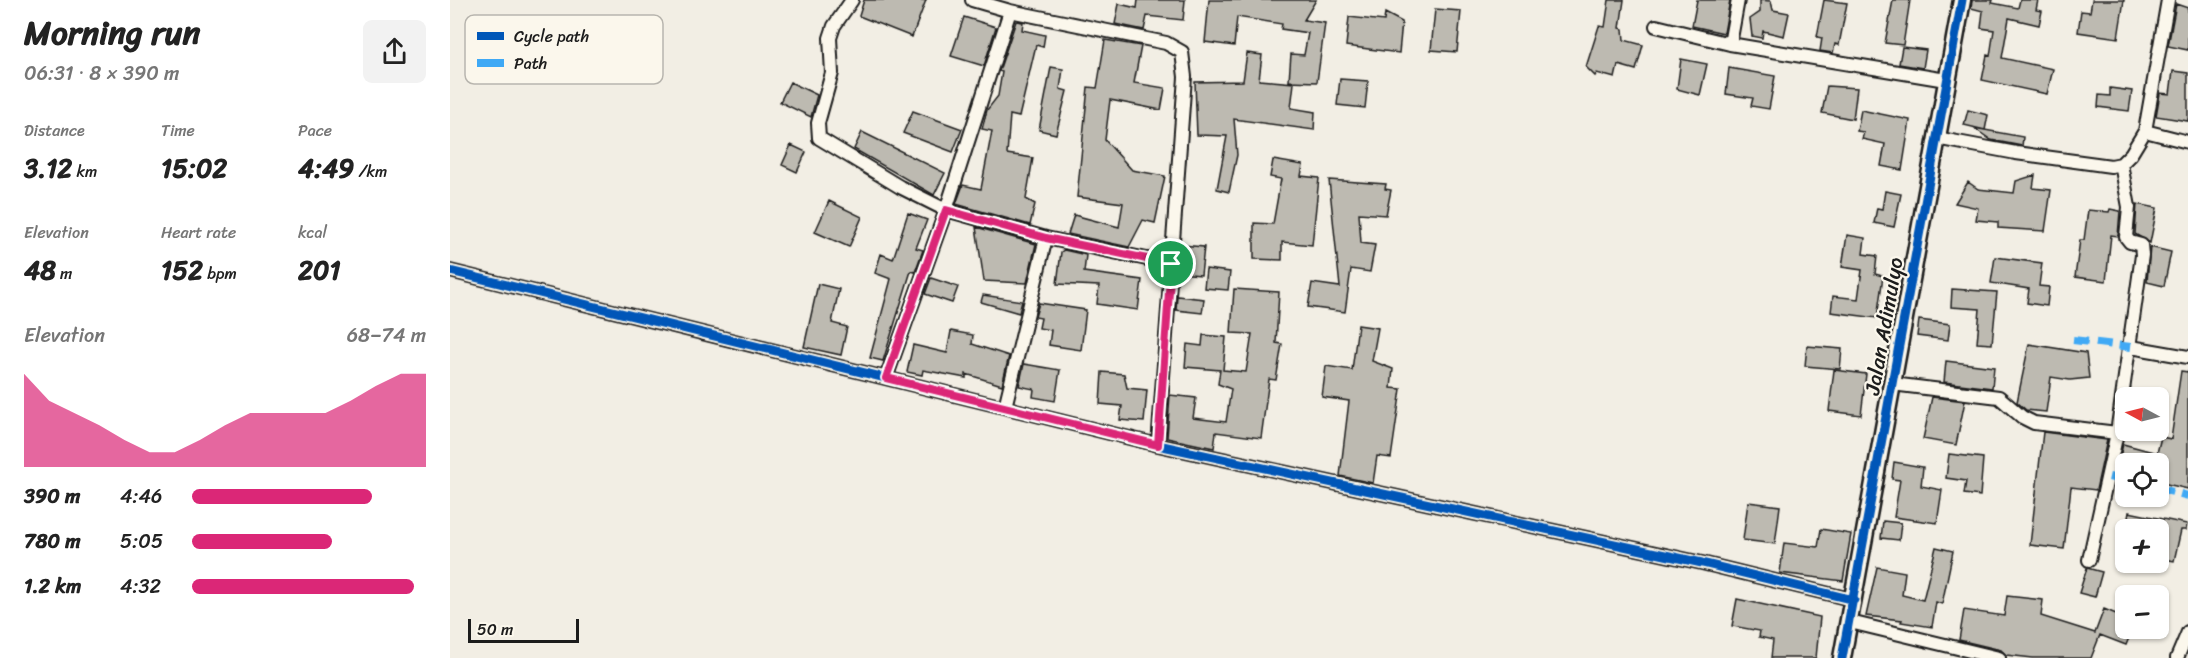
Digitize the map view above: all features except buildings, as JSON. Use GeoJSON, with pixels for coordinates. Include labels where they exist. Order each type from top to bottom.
{"type":"FeatureCollection","features":[{"type":"Feature","properties":{"kind":"street"},"geometry":{"type":"LineString","coordinates":[[852,0],[834,26],[830,38],[832,73],[818,123],[819,138],[900,186],[946,210],[1046,238],[1171,264]]}},
{"type":"Feature","properties":{"kind":"street"},"geometry":{"type":"LineString","coordinates":[[972,0],[1010,11],[1166,43],[1182,52],[1185,77],[1158,445]]}},
{"type":"Feature","properties":{"kind":"street"},"geometry":{"type":"LineString","coordinates":[[1730,44],[1738,0]]}},
{"type":"Feature","properties":{"kind":"street","name":"Jalan Adimulyo"},"geometry":{"type":"LineString","coordinates":[[1842,658],[1962,0]]}},
{"type":"Feature","properties":{"kind":"street"},"geometry":{"type":"LineString","coordinates":[[1936,138],[2016,153],[2111,166],[2121,164],[2131,154],[2145,131],[2168,0]]}},
{"type":"Feature","properties":{"kind":"street"},"geometry":{"type":"LineString","coordinates":[[886,378],[946,210],[1010,11]]}},
{"type":"Feature","properties":{"kind":"street"},"geometry":{"type":"LineString","coordinates":[[1656,26],[1730,44],[1946,80]]}},
{"type":"Feature","properties":{"kind":"street"},"geometry":{"type":"LineString","coordinates":[[2145,131],[2188,142]]}},
{"type":"Feature","properties":{"kind":"street"},"geometry":{"type":"LineString","coordinates":[[2121,164],[2129,207],[2126,237],[2130,242],[2142,247],[2131,348],[2123,387]]}},
{"type":"Feature","properties":{"kind":"street"},"geometry":{"type":"LineString","coordinates":[[1005,407],[1046,238]]}},
{"type":"Feature","properties":{"kind":"street"},"geometry":{"type":"LineString","coordinates":[[450,271],[1158,445],[1702,564],[1854,600]]}},
{"type":"Feature","properties":{"kind":"street"},"geometry":{"type":"LineString","coordinates":[[2131,348],[2188,357]]}},
{"type":"Feature","properties":{"kind":"street"},"geometry":{"type":"LineString","coordinates":[[1892,384],[1999,398],[2022,417],[2034,423],[2115,433]]}},
{"type":"Feature","properties":{"kind":"street"},"geometry":{"type":"LineString","coordinates":[[2089,560],[2115,438]]}},
{"type":"Feature","properties":{"kind":"street"},"geometry":{"type":"LineString","coordinates":[[1850,622],[1999,658]]}},
{"type":"Feature","properties":{"kind":"street"},"geometry":{"type":"LineString","coordinates":[[2177,658],[2188,632]]}},
{"type":"Feature","properties":{"kind":"marked path"},"geometry":{"type":"LineString","coordinates":[[2073,340],[2131,347]]}},
{"type":"Feature","properties":{"kind":"marked path"},"geometry":{"type":"LineString","coordinates":[[2109,477],[2115,478]]}},
{"type":"Feature","properties":{"kind":"marked path"},"geometry":{"type":"LineString","coordinates":[[2169,491],[2188,496]]}},
{"type":"Feature","properties":{"kind":"cycle path"},"geometry":{"type":"LineString","coordinates":[[1842,658],[1962,0]]}},
{"type":"Feature","properties":{"kind":"cycle path"},"geometry":{"type":"LineString","coordinates":[[450,271],[1158,445],[1702,563],[1854,600]]}},
{"type":"Feature","properties":{"kind":"route"},"geometry":{"type":"LineString","coordinates":[[946,210],[1046,238],[1171,264],[1158,445],[886,378],[946,210]]}}]}
